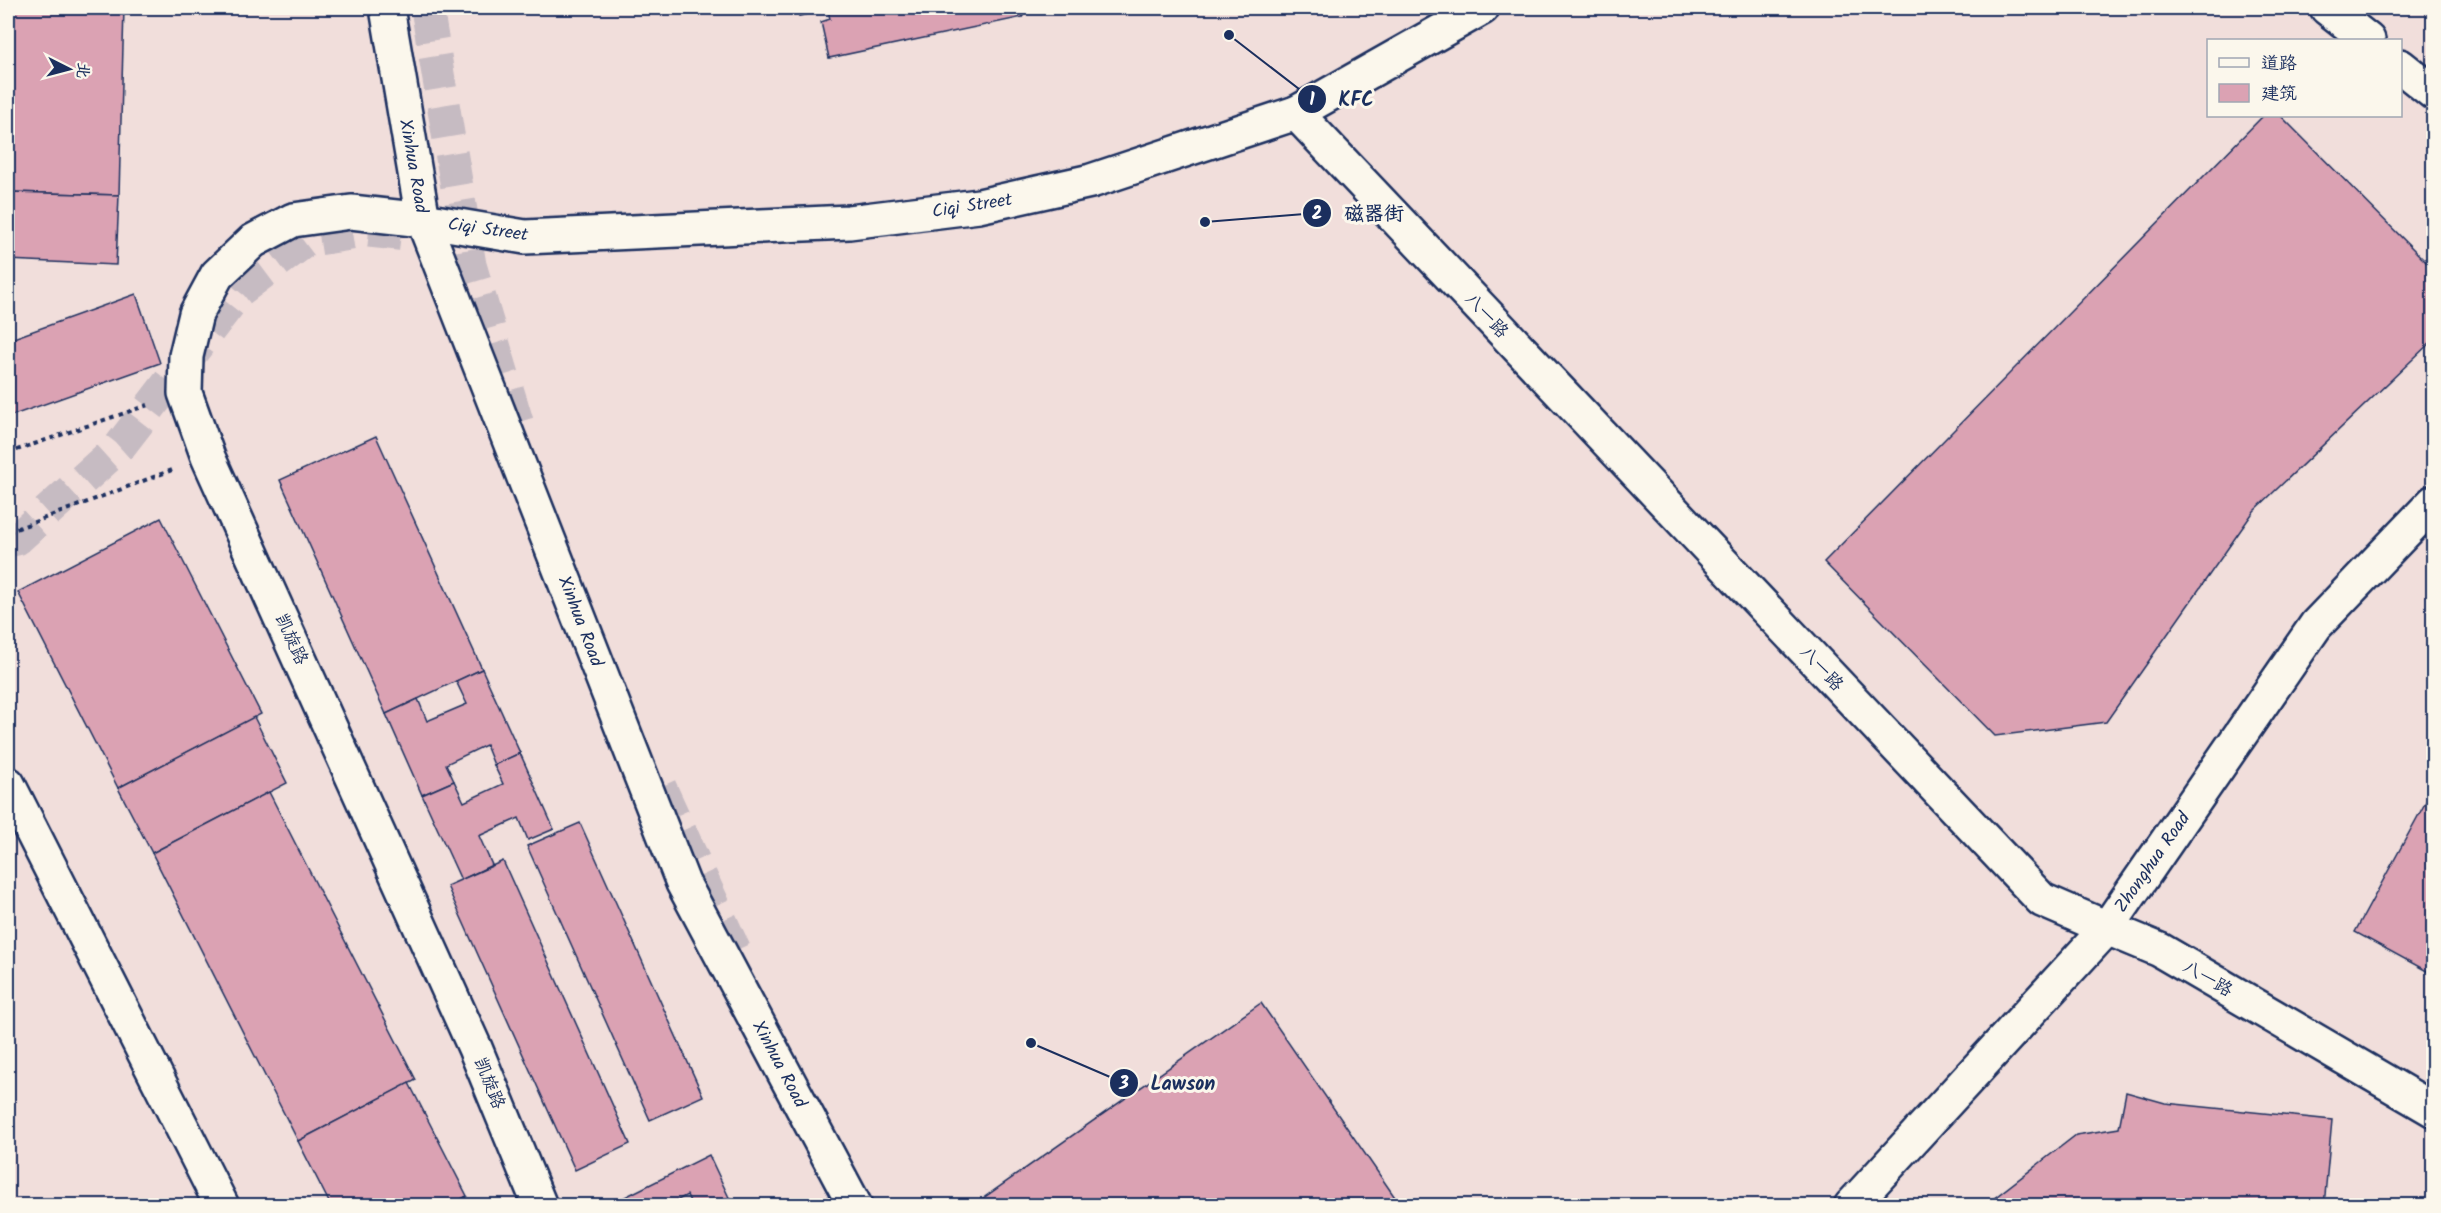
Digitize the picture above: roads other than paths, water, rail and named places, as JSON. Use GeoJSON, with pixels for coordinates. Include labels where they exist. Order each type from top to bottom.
{"type":"FeatureCollection","features":[{"type":"Feature","properties":{"kind":"street","name":"Xinhua Road"},"geometry":{"type":"LineString","coordinates":[[387,8],[423,220],[683,883],[855,1206]]}},
{"type":"Feature","properties":{"kind":"street","name":"Ciqi Street"},"geometry":{"type":"LineString","coordinates":[[423,220],[525,237],[849,222],[979,206],[1090,181],[1296,113],[1482,8]]}},
{"type":"Feature","properties":{"kind":"street"},"geometry":{"type":"LineString","coordinates":[[2326,8],[2367,39]]}},
{"type":"Feature","properties":{"kind":"street"},"geometry":{"type":"LineString","coordinates":[[2402,68],[2433,93]]}},
{"type":"Feature","properties":{"kind":"street","name":"八一路"},"geometry":{"type":"LineString","coordinates":[[1296,113],[2042,900],[2160,950],[2433,1110]]}},
{"type":"Feature","properties":{"kind":"street","name":"凯旋路"},"geometry":{"type":"LineString","coordinates":[[423,220],[351,212],[294,220],[253,241],[218,275],[196,314],[186,356],[185,393],[208,457],[475,1048],[540,1206]]}},
{"type":"Feature","properties":{"kind":"street","name":"Zhonghua Road"},"geometry":{"type":"LineString","coordinates":[[1851,1206],[2107,927],[2316,625],[2433,502]]}},
{"type":"Feature","properties":{"kind":"street"},"geometry":{"type":"LineString","coordinates":[[8,784],[222,1206]]}},
{"type":"Feature","properties":{"kind":"tunnel"},"geometry":{"type":"LineString","coordinates":[[427,8],[470,265],[521,435]]}},
{"type":"Feature","properties":{"kind":"tunnel"},"geometry":{"type":"LineString","coordinates":[[8,541],[17,539],[120,446],[240,290],[305,241],[369,231],[426,237],[450,253]]}},
{"type":"Feature","properties":{"kind":"tunnel"},"geometry":{"type":"LineString","coordinates":[[660,787],[737,956]]}},
{"type":"Feature","properties":{"kind":"place","name":"KFC"},"geometry":{"type":"Point","coordinates":[1229,35]}},
{"type":"Feature","properties":{"kind":"place","name":"磁器街"},"geometry":{"type":"Point","coordinates":[1205,222]}},
{"type":"Feature","properties":{"kind":"place","name":"Lawson"},"geometry":{"type":"Point","coordinates":[1031,1043]}}]}
